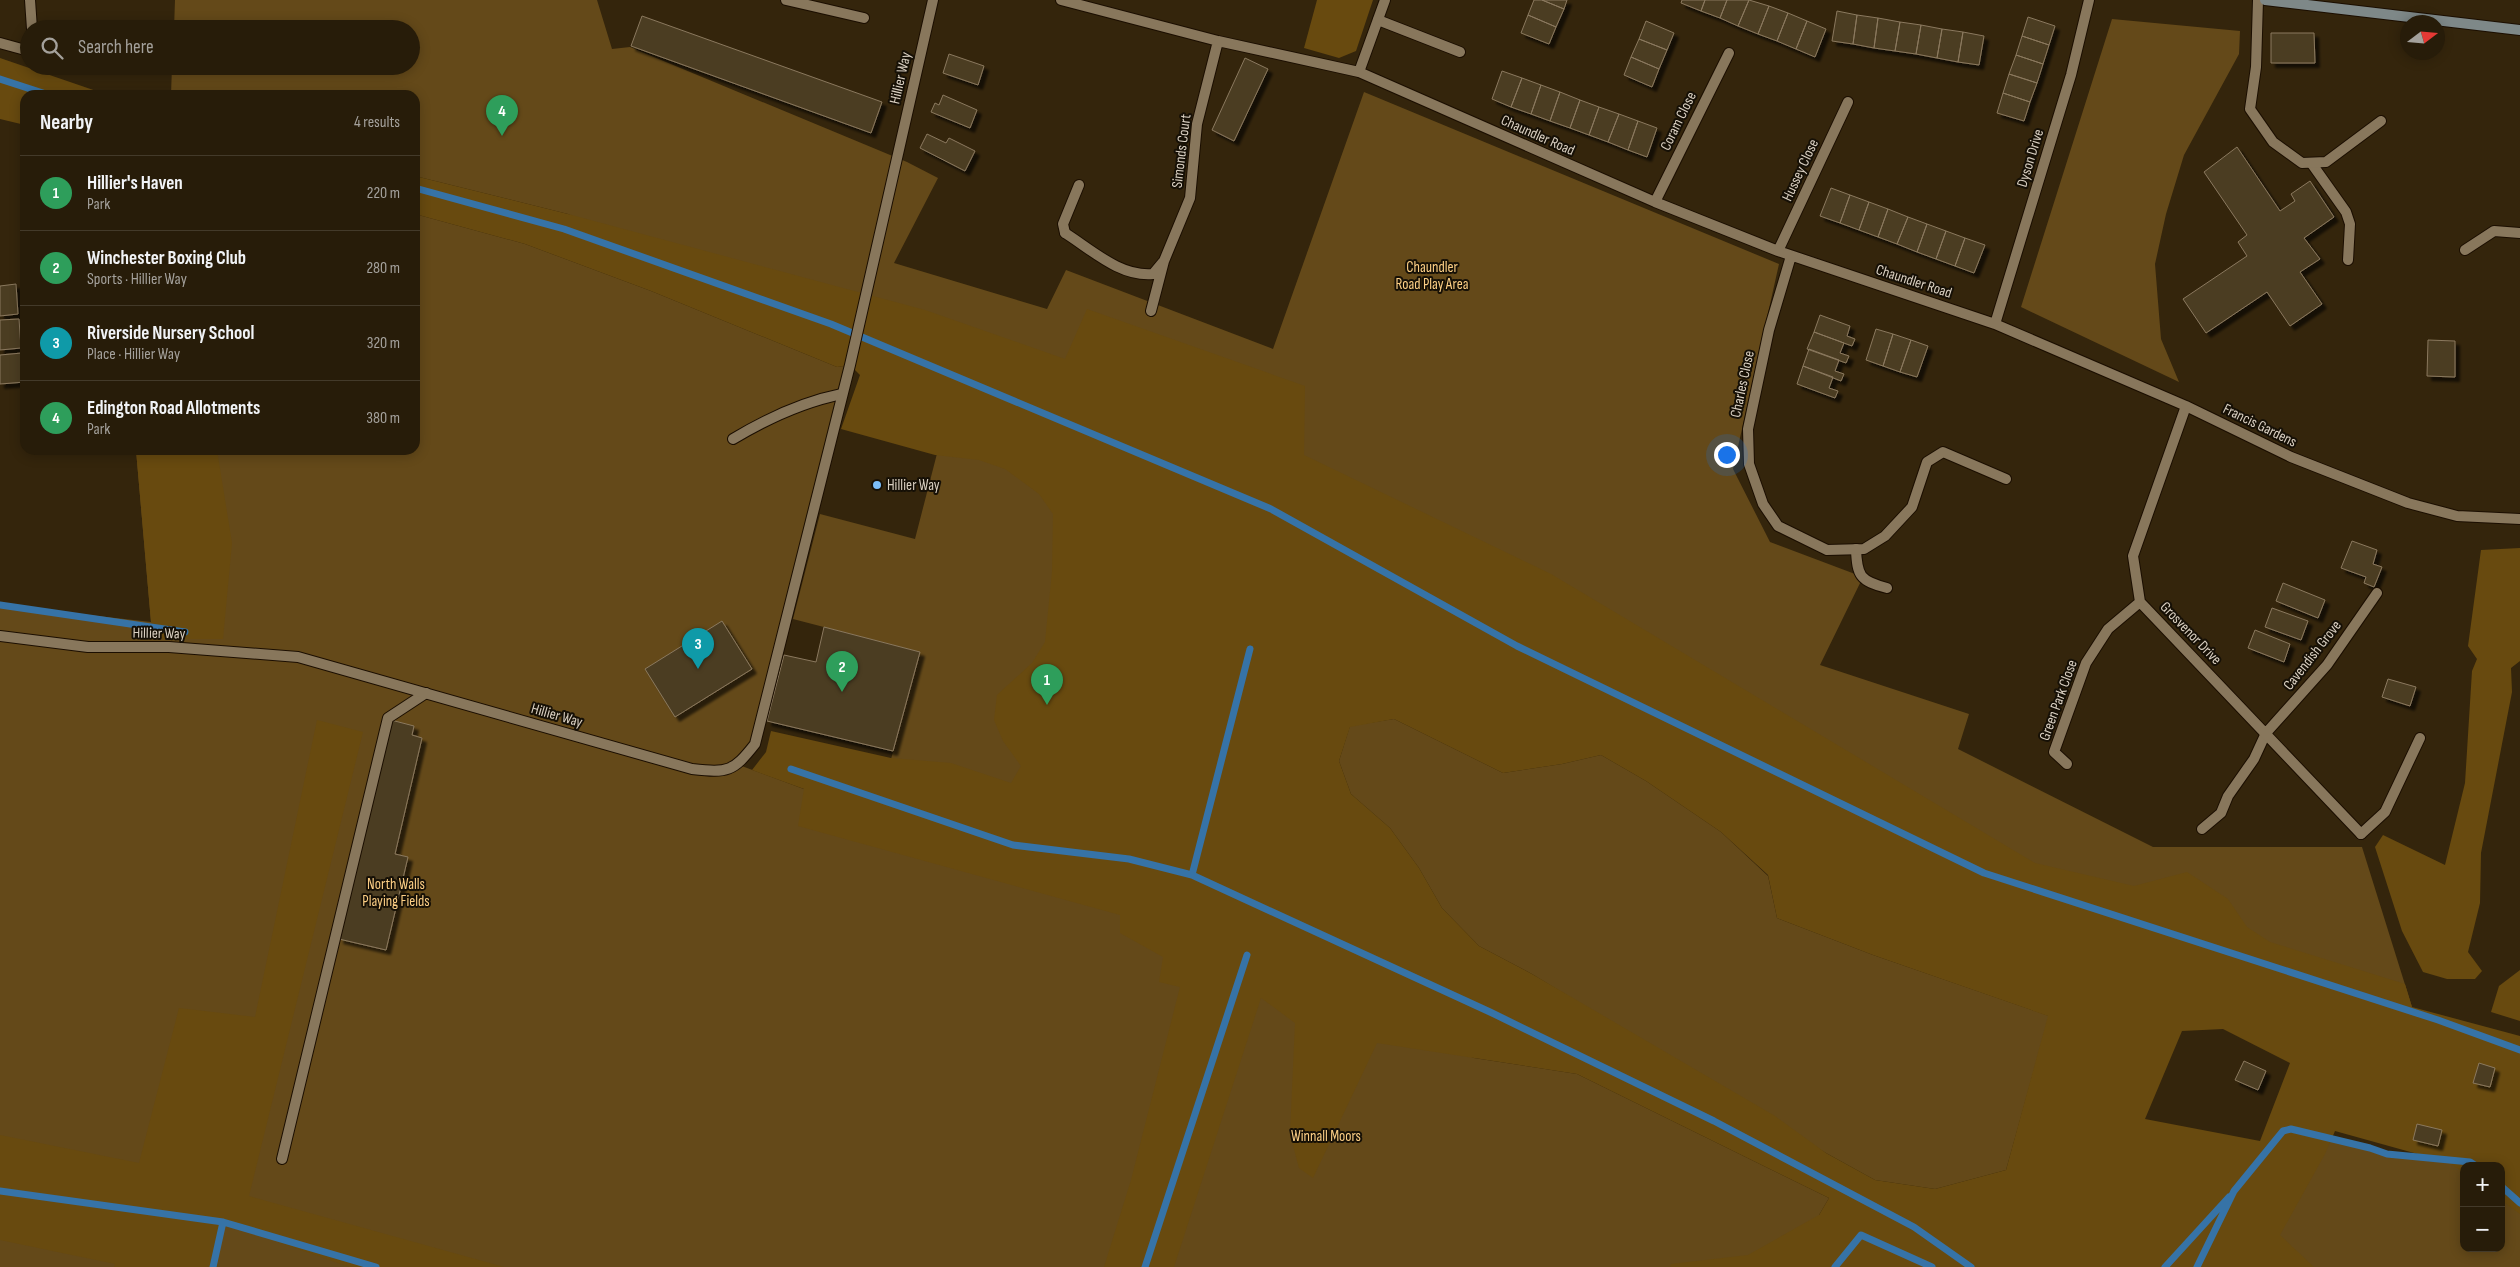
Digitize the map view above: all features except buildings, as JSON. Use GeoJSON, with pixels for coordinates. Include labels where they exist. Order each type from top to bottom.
{"type":"FeatureCollection","features":[{"type":"Feature","properties":{"kind":"main road"},"geometry":{"type":"LineString","coordinates":[[2264,0],[2520,30]]}},
{"type":"Feature","properties":{"kind":"street"},"geometry":{"type":"LineString","coordinates":[[30,0],[32,20]]}},
{"type":"Feature","properties":{"kind":"street"},"geometry":{"type":"LineString","coordinates":[[786,0],[864,18]]}},
{"type":"Feature","properties":{"kind":"street","name":"Hillier Way"},"geometry":{"type":"LineString","coordinates":[[0,636],[88,647],[169,647],[298,657],[692,768],[718,772],[738,765],[755,744],[850,365],[933,0]]}},
{"type":"Feature","properties":{"kind":"street","name":"Chaundler Road"},"geometry":{"type":"LineString","coordinates":[[1061,0],[1218,41],[1359,72],[1655,202],[1778,251],[1995,324]]}},
{"type":"Feature","properties":{"kind":"street"},"geometry":{"type":"LineString","coordinates":[[1359,72],[1385,0]]}},
{"type":"Feature","properties":{"kind":"street","name":"Dyson Drive"},"geometry":{"type":"LineString","coordinates":[[1995,324],[2071,74],[2089,0]]}},
{"type":"Feature","properties":{"kind":"street"},"geometry":{"type":"LineString","coordinates":[[2258,0],[2256,67],[2250,109],[2273,142],[2302,163],[2326,162],[2381,121]]}},
{"type":"Feature","properties":{"kind":"street"},"geometry":{"type":"LineString","coordinates":[[1378,20],[1460,52]]}},
{"type":"Feature","properties":{"kind":"street","name":"Simonds Court"},"geometry":{"type":"LineString","coordinates":[[1152,311],[1164,261],[1190,198],[1197,124],[1218,41]]}},
{"type":"Feature","properties":{"kind":"street"},"geometry":{"type":"LineString","coordinates":[[0,43],[20,49]]}},
{"type":"Feature","properties":{"kind":"street","name":"Coram Close"},"geometry":{"type":"LineString","coordinates":[[1655,202],[1729,53]]}},
{"type":"Feature","properties":{"kind":"street","name":"Hussey Close"},"geometry":{"type":"LineString","coordinates":[[1778,251],[1848,102]]}},
{"type":"Feature","properties":{"kind":"street"},"geometry":{"type":"LineString","coordinates":[[2312,164],[2346,212],[2350,224],[2348,260]]}},
{"type":"Feature","properties":{"kind":"street"},"geometry":{"type":"LineString","coordinates":[[1079,184],[1063,224],[1065,233],[1121,270],[1139,275],[1152,274],[1164,261]]}},
{"type":"Feature","properties":{"kind":"street"},"geometry":{"type":"LineString","coordinates":[[2465,250],[2494,230],[2520,233]]}},
{"type":"Feature","properties":{"kind":"street","name":"Charles Close"},"geometry":{"type":"LineString","coordinates":[[1791,256],[1769,330],[1748,429],[1749,464],[1763,504],[1778,526],[1827,550],[1864,549],[1885,536],[1912,506],[1927,462],[1943,452],[2006,478]]}},
{"type":"Feature","properties":{"kind":"street","name":"Francis Gardens"},"geometry":{"type":"LineString","coordinates":[[1995,324],[2186,406],[2290,457],[2408,504],[2458,516],[2520,519]]}},
{"type":"Feature","properties":{"kind":"street"},"geometry":{"type":"LineString","coordinates":[[733,439],[769,418],[821,399],[842,394]]}},
{"type":"Feature","properties":{"kind":"street","name":"Grosvenor Drive"},"geometry":{"type":"LineString","coordinates":[[2186,406],[2133,556],[2140,602],[2361,834],[2384,812],[2420,738]]}},
{"type":"Feature","properties":{"kind":"street"},"geometry":{"type":"LineString","coordinates":[[1856,549],[1858,572],[1865,581],[1887,588]]}},
{"type":"Feature","properties":{"kind":"street","name":"Cavendish Grove"},"geometry":{"type":"LineString","coordinates":[[2202,829],[2221,813],[2228,796],[2254,759],[2266,733],[2327,665],[2377,593]]}},
{"type":"Feature","properties":{"kind":"street","name":"Green Park Close"},"geometry":{"type":"LineString","coordinates":[[2067,764],[2054,752],[2086,663],[2108,629],[2140,602]]}},
{"type":"Feature","properties":{"kind":"street"},"geometry":{"type":"LineString","coordinates":[[282,1159],[388,718],[426,693]]}},
{"type":"Feature","properties":{"kind":"green space","name":"Chaundler Road Play Area"},"geometry":{"type":"Polygon","coordinates":[[[175,0],[597,0],[612,49],[630,47],[907,162],[938,178],[894,263],[1047,309],[1066,270],[1273,349],[1364,92],[1779,264],[1733,469],[1770,542],[1863,577],[1820,665],[1969,714],[1958,749],[2153,847],[2362,847],[2412,1007],[1987,873],[568,214],[420,177],[420,90],[171,90],[172,75],[420,75],[420,20],[174,20],[175,0]]]}},
{"type":"Feature","properties":{"kind":"green space"},"geometry":{"type":"Polygon","coordinates":[[[1317,0],[1373,0],[1356,51],[1339,58],[1304,48],[1317,0]]]}},
{"type":"Feature","properties":{"kind":"green space"},"geometry":{"type":"Polygon","coordinates":[[[2112,19],[2240,31],[2239,54],[2184,155],[2166,214],[2155,264],[2161,339],[2179,382],[2021,307],[2112,19]]]}},
{"type":"Feature","properties":{"kind":"green space"},"geometry":{"type":"Polygon","coordinates":[[[0,58],[20,65],[20,75],[50,75],[93,90],[20,90],[20,124],[0,119],[0,58]]]}},
{"type":"Feature","properties":{"kind":"green space","name":"Winnall Moors"},"geometry":{"type":"Polygon","coordinates":[[[420,177],[568,214],[925,310],[1065,359],[1087,309],[1305,386],[1304,455],[1551,574],[2035,863],[2134,886],[2187,872],[2228,899],[2247,927],[2270,942],[2405,984],[2412,1007],[2520,1036],[2520,1214],[2505,1203],[2505,1162],[2460,1162],[2460,1170],[2450,1163],[2335,1131],[2325,1154],[2280,1235],[2314,1267],[1670,1267],[1671,1264],[1748,1255],[1819,1215],[1829,1198],[1577,1074],[1377,1043],[1313,1178],[1299,1168],[1290,1134],[1295,1023],[1261,998],[1174,1267],[1104,1267],[1131,1180],[1180,987],[1159,982],[1163,957],[1120,933],[1120,915],[798,826],[804,789],[752,770],[766,752],[771,731],[891,758],[951,763],[1011,783],[1021,766],[1003,741],[994,720],[997,695],[1032,663],[1045,642],[1052,572],[1053,514],[1039,494],[1005,469],[979,460],[935,455],[841,429],[860,375],[850,365],[837,367],[651,291],[525,244],[420,215],[420,177]],[[1394,719],[1350,727],[1339,761],[1351,794],[1390,828],[1419,868],[1442,908],[1479,946],[1532,974],[1775,1116],[1826,1153],[1875,1180],[1935,1189],[2006,1170],[2048,1016],[1873,955],[1777,918],[1768,875],[1721,832],[1646,781],[1601,755],[1562,764],[1503,773],[1394,719]],[[2223,1029],[2182,1031],[2145,1119],[2260,1141],[2290,1063],[2223,1029]]]}},
{"type":"Feature","properties":{"kind":"green space","name":"North Walls Playing Fields"},"geometry":{"type":"Polygon","coordinates":[[[420,215],[525,244],[651,291],[837,367],[850,365],[755,744],[739,765],[1138,913],[1474,1058],[1577,1074],[1829,1198],[1819,1215],[1932,1267],[0,1267],[0,605],[151,622],[136,455],[420,455],[420,215]]]}},
{"type":"Feature","properties":{"kind":"green space"},"geometry":{"type":"Polygon","coordinates":[[[949,407],[1239,514],[1134,907],[877,811],[920,652],[793,619],[820,514],[915,539],[949,407]]]}},
{"type":"Feature","properties":{"kind":"green space"},"geometry":{"type":"Polygon","coordinates":[[[136,455],[218,455],[232,543],[223,639],[163,639],[151,622],[136,455]]]}},
{"type":"Feature","properties":{"kind":"green space"},"geometry":{"type":"Polygon","coordinates":[[[2520,548],[2520,661],[2511,668],[2512,692],[2481,853],[2480,903],[2468,952],[2482,971],[2475,979],[2447,979],[2423,972],[2402,931],[2375,847],[2383,835],[2445,865],[2465,783],[2472,671],[2477,659],[2468,646],[2481,550],[2520,548]]]}},
{"type":"Feature","properties":{"kind":"green space"},"geometry":{"type":"Polygon","coordinates":[[[1394,719],[1503,773],[1562,764],[1601,755],[1646,781],[1721,832],[1768,876],[1777,918],[1873,955],[2049,1016],[2006,1170],[1935,1189],[1875,1180],[1826,1153],[1532,974],[1479,946],[1442,908],[1419,868],[1390,828],[1351,794],[1339,761],[1350,726],[1394,719]]]}},
{"type":"Feature","properties":{"kind":"green space"},"geometry":{"type":"Polygon","coordinates":[[[317,720],[363,732],[249,1196],[504,1267],[349,1267],[224,1223],[217,1267],[114,1267],[115,1264],[0,1240],[0,1135],[139,1163],[179,1008],[255,1017],[317,720]]]}},
{"type":"Feature","properties":{"kind":"green space"},"geometry":{"type":"Polygon","coordinates":[[[2520,970],[2520,1021],[2491,1012],[2499,986],[2520,970]]]}},
{"type":"Feature","properties":{"kind":"green space"},"geometry":{"type":"Polygon","coordinates":[[[2291,1129],[2370,1148],[2387,1154],[2470,1162],[2460,1162],[2460,1252],[2505,1252],[2505,1190],[2520,1203],[2520,1267],[2197,1267],[2291,1129]]]}},
{"type":"Feature","properties":{"kind":"waterway"},"geometry":{"type":"LineString","coordinates":[[0,79],[34,90]]}},
{"type":"Feature","properties":{"kind":"waterway"},"geometry":{"type":"LineString","coordinates":[[420,189],[564,229],[831,324],[1271,509],[1517,646],[1984,873],[2438,1020],[2520,1050]]}},
{"type":"Feature","properties":{"kind":"waterway"},"geometry":{"type":"LineString","coordinates":[[0,605],[185,632]]}},
{"type":"Feature","properties":{"kind":"waterway"},"geometry":{"type":"LineString","coordinates":[[1192,875],[1250,649]]}},
{"type":"Feature","properties":{"kind":"waterway"},"geometry":{"type":"LineString","coordinates":[[791,769],[1013,845],[1129,859],[1192,875],[1490,1012],[1714,1121],[1914,1227],[1971,1267]]}},
{"type":"Feature","properties":{"kind":"waterway"},"geometry":{"type":"LineString","coordinates":[[1145,1267],[1247,955]]}},
{"type":"Feature","properties":{"kind":"waterway"},"geometry":{"type":"LineString","coordinates":[[2197,1267],[2234,1191],[2283,1131],[2291,1129],[2370,1148],[2387,1154],[2470,1162]]}},
{"type":"Feature","properties":{"kind":"waterway"},"geometry":{"type":"LineString","coordinates":[[2505,1190],[2520,1203]]}},
{"type":"Feature","properties":{"kind":"waterway"},"geometry":{"type":"LineString","coordinates":[[0,1191],[223,1222],[376,1267]]}},
{"type":"Feature","properties":{"kind":"waterway"},"geometry":{"type":"LineString","coordinates":[[2165,1267],[2229,1197]]}},
{"type":"Feature","properties":{"kind":"waterway"},"geometry":{"type":"LineString","coordinates":[[213,1267],[223,1222]]}},
{"type":"Feature","properties":{"kind":"waterway"},"geometry":{"type":"LineString","coordinates":[[1835,1267],[1861,1235],[1932,1267]]}},
{"type":"Feature","properties":{"kind":"place","name":"Edington Road Allotments"},"geometry":{"type":"Point","coordinates":[502,136]}},
{"type":"Feature","properties":{"kind":"place","name":"Hillier Way"},"geometry":{"type":"Point","coordinates":[877,485]}},
{"type":"Feature","properties":{"kind":"place","name":"Riverside Nursery School"},"geometry":{"type":"Point","coordinates":[698,669]}},
{"type":"Feature","properties":{"kind":"place","name":"Winchester Boxing Club"},"geometry":{"type":"Point","coordinates":[842,692]}},
{"type":"Feature","properties":{"kind":"place","name":"Hillier's Haven"},"geometry":{"type":"Point","coordinates":[1047,705]}}]}
